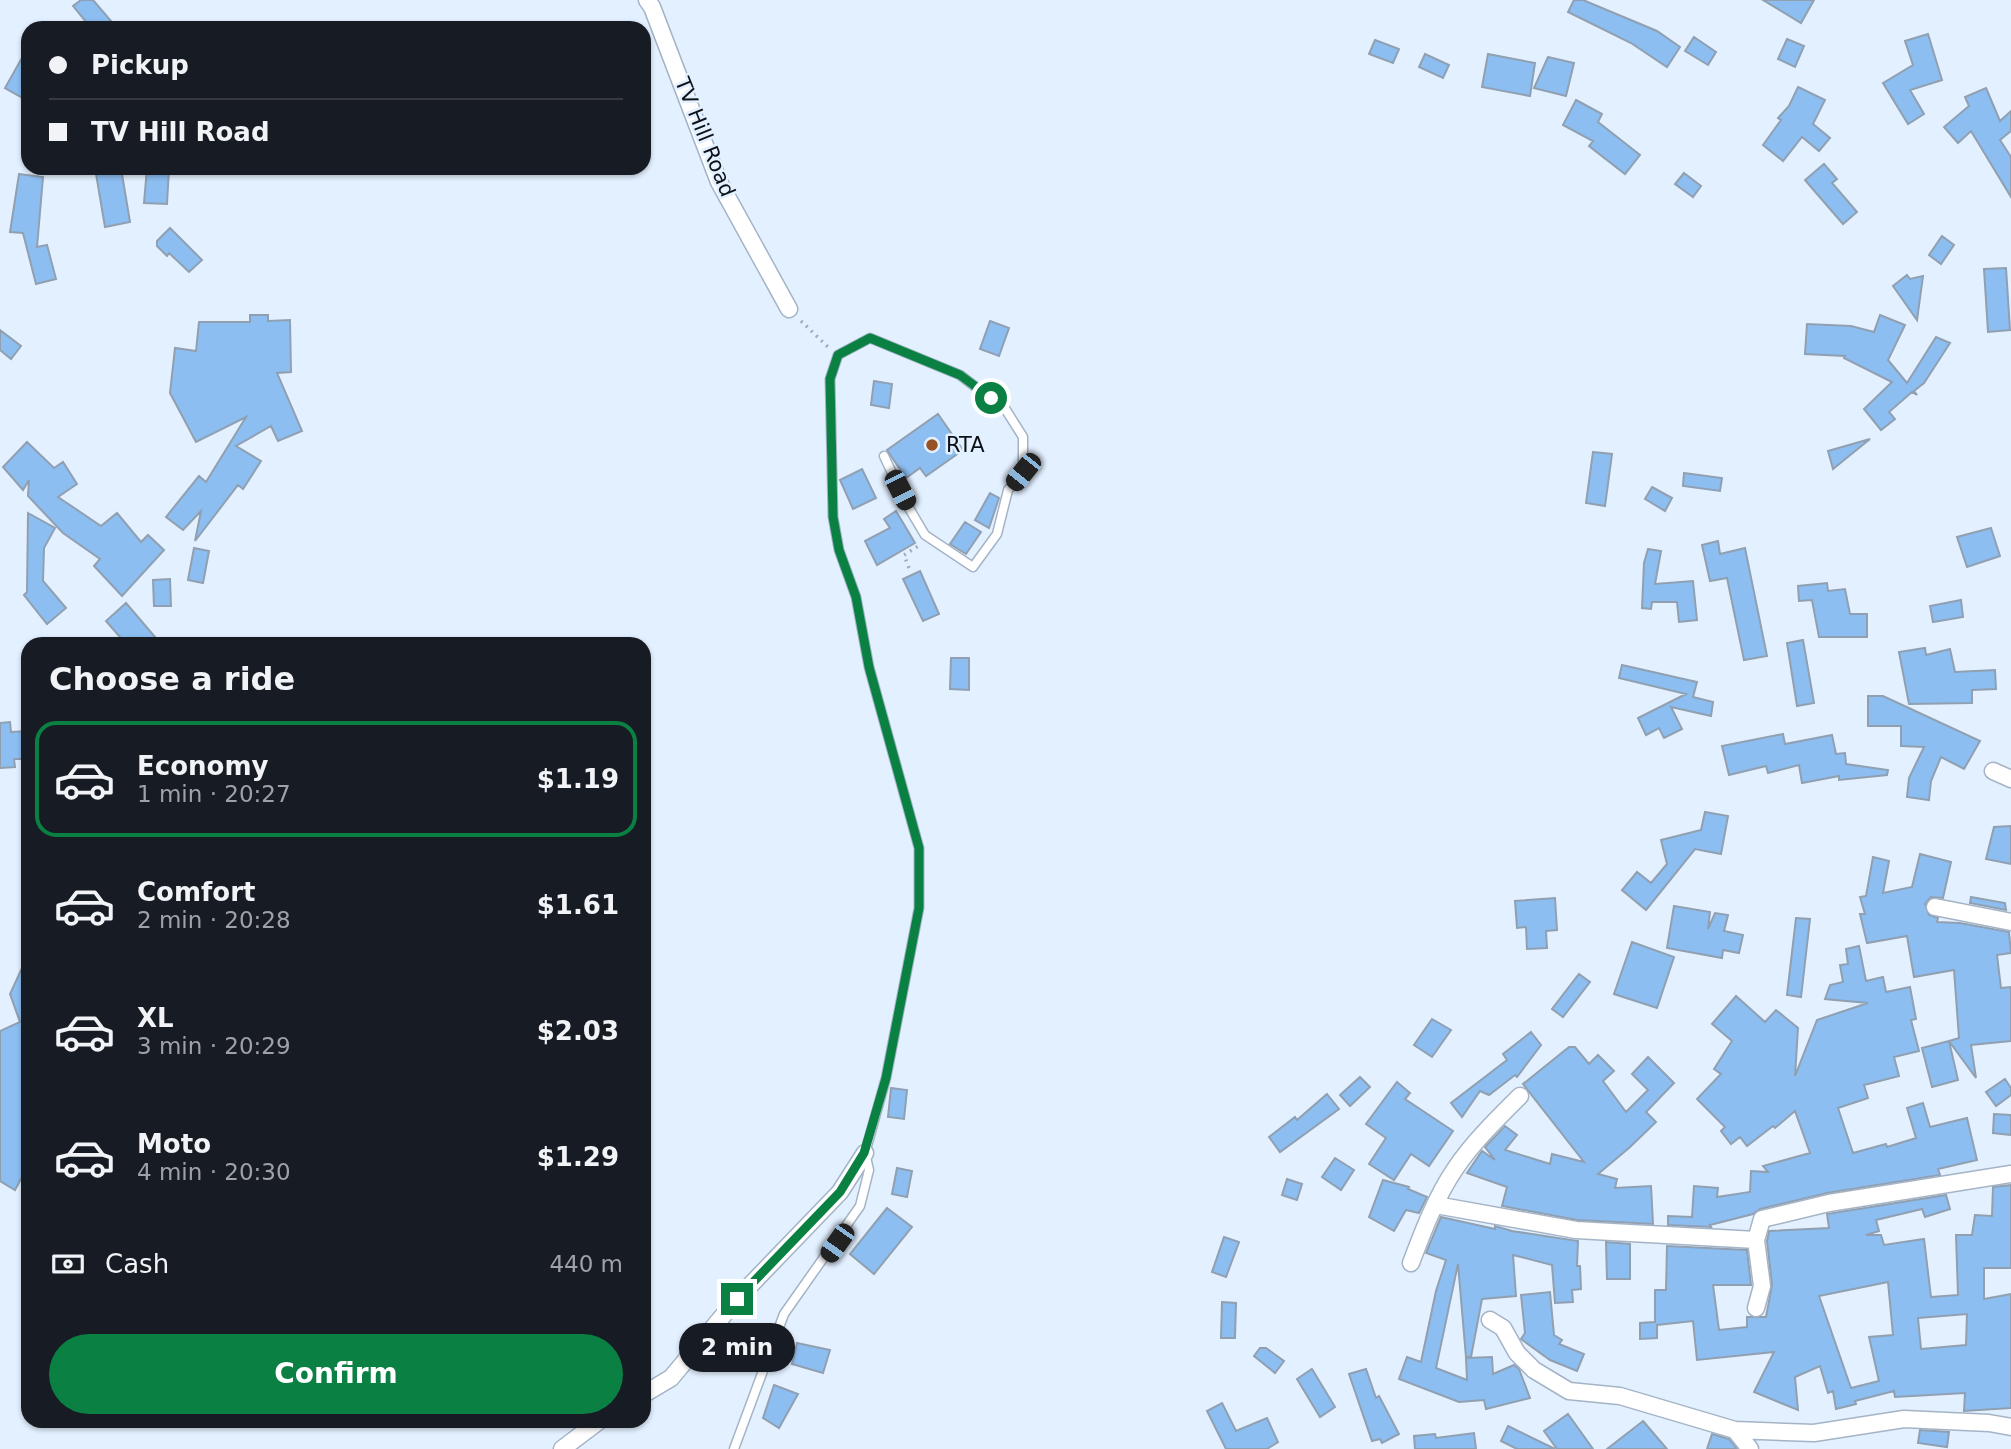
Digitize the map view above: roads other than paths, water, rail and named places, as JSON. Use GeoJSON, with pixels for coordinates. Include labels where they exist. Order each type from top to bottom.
{"type":"FeatureCollection","features":[{"type":"Feature","properties":{"kind":"street","name":"TV Hill Road"},"geometry":{"type":"LineString","coordinates":[[647,0],[679,72],[719,182],[789,309]]}},
{"type":"Feature","properties":{"kind":"street"},"geometry":{"type":"LineString","coordinates":[[1993,771],[2011,779]]}},
{"type":"Feature","properties":{"kind":"street"},"geometry":{"type":"LineString","coordinates":[[1934,907],[2011,922]]}},
{"type":"Feature","properties":{"kind":"street"},"geometry":{"type":"LineString","coordinates":[[1411,1263],[1455,1169],[1487,1129],[1520,1096]]}},
{"type":"Feature","properties":{"kind":"street"},"geometry":{"type":"LineString","coordinates":[[651,1390],[671,1378],[737,1299],[840,1192],[864,1153]]}},
{"type":"Feature","properties":{"kind":"street"},"geometry":{"type":"LineString","coordinates":[[1756,1308],[1762,1286],[1756,1240],[1762,1219],[1772,1214],[2011,1174]]}},
{"type":"Feature","properties":{"kind":"street"},"geometry":{"type":"LineString","coordinates":[[1436,1205],[1576,1230],[1756,1240]]}},
{"type":"Feature","properties":{"kind":"street"},"geometry":{"type":"LineString","coordinates":[[1490,1320],[1503,1328],[1517,1353],[1534,1370],[1569,1391],[1620,1396],[1735,1430],[1814,1433],[1904,1419],[1989,1423],[2011,1427]]}},
{"type":"Feature","properties":{"kind":"street"},"geometry":{"type":"LineString","coordinates":[[562,1449],[590,1428]]}},
{"type":"Feature","properties":{"kind":"street"},"geometry":{"type":"LineString","coordinates":[[1735,1430],[1751,1449]]}},
{"type":"Feature","properties":{"kind":"lane"},"geometry":{"type":"LineString","coordinates":[[734,1449],[785,1314],[860,1206],[869,1170],[864,1153],[886,1078],[919,908],[919,848],[869,667],[856,597],[839,550],[833,517],[830,379],[838,355],[870,338],[960,375],[1006,410],[1023,438],[1023,472],[1008,490],[997,534],[973,567],[925,535],[906,503],[884,456]]}},
{"type":"Feature","properties":{"kind":"place","name":"RTA"},"geometry":{"type":"Point","coordinates":[932,445]}}]}
